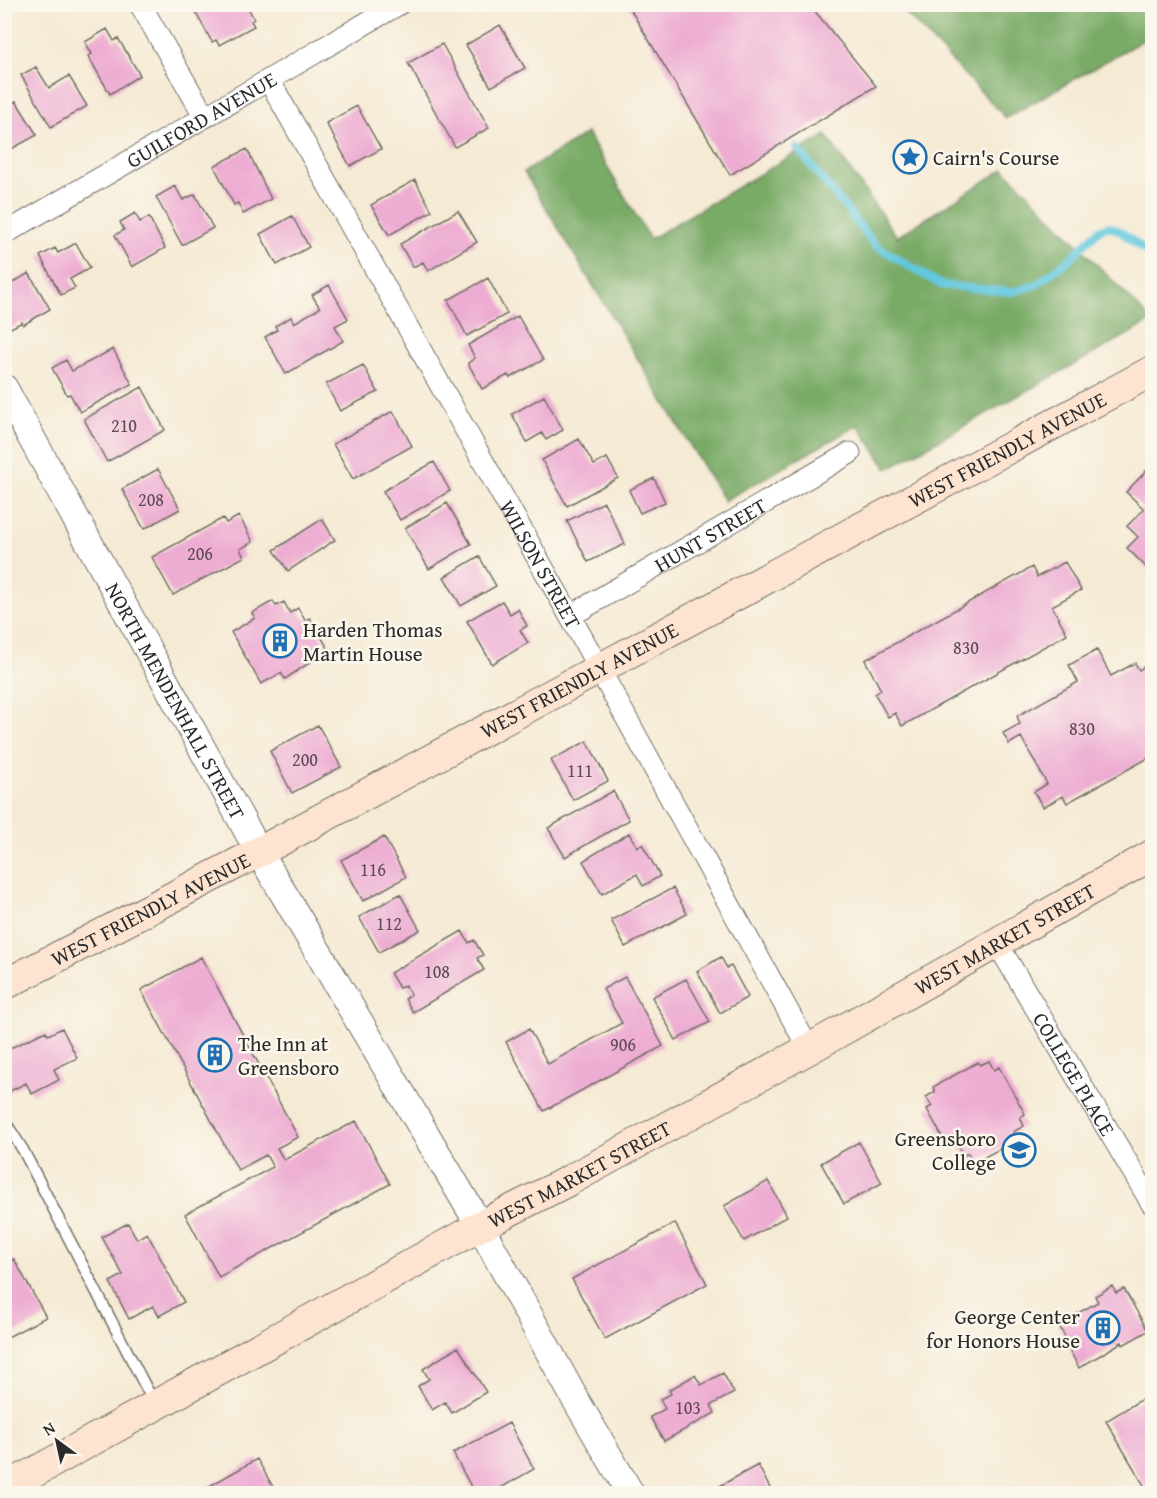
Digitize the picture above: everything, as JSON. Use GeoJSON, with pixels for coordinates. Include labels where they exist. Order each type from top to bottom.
{"type":"FeatureCollection","features":[{"type":"Feature","properties":{"kind":"main road","name":"WEST FRIENDLY AVENUE"},"geometry":{"type":"LineString","coordinates":[[4,985],[259,852],[1152,371]]}},
{"type":"Feature","properties":{"kind":"main road","name":"WEST MARKET STREET"},"geometry":{"type":"LineString","coordinates":[[4,1489],[480,1226],[570,1180],[1152,855]]}},
{"type":"Feature","properties":{"kind":"street"},"geometry":{"type":"LineString","coordinates":[[140,4],[205,117]]}},
{"type":"Feature","properties":{"kind":"street","name":"GUILFORD AVENUE"},"geometry":{"type":"LineString","coordinates":[[4,234],[399,4]]}},
{"type":"Feature","properties":{"kind":"street","name":"WILSON STREET"},"geometry":{"type":"LineString","coordinates":[[269,80],[809,1048]]}},
{"type":"Feature","properties":{"kind":"street","name":"NORTH MENDENHALL STREET"},"geometry":{"type":"LineString","coordinates":[[4,388],[259,852],[480,1226],[574,1397],[631,1494]]}},
{"type":"Feature","properties":{"kind":"street","name":"HUNT STREET"},"geometry":{"type":"LineString","coordinates":[[570,616],[850,453]]}},
{"type":"Feature","properties":{"kind":"street","name":"COLLEGE PLACE"},"geometry":{"type":"LineString","coordinates":[[997,943],[1152,1203]]}},
{"type":"Feature","properties":{"kind":"lane"},"geometry":{"type":"LineString","coordinates":[[4,1120],[23,1150],[156,1406]]}},
{"type":"Feature","properties":{"kind":"green space"},"geometry":{"type":"Polygon","coordinates":[[[898,5],[1152,5],[1152,35],[1006,118],[898,5]]]}},
{"type":"Feature","properties":{"kind":"green space"},"geometry":{"type":"Polygon","coordinates":[[[587,133],[650,239],[826,135],[897,237],[1004,169],[1152,321],[887,469],[858,425],[724,501],[524,172],[587,133]]]}},
{"type":"Feature","properties":{"kind":"building"},"geometry":{"type":"Polygon","coordinates":[[[191,4],[246,4],[254,19],[251,21],[254,26],[219,45],[216,40],[212,42],[191,4]]]}},
{"type":"Feature","properties":{"kind":"building"},"geometry":{"type":"Polygon","coordinates":[[[627,4],[809,4],[876,86],[730,175],[627,4]]]}},
{"type":"Feature","properties":{"kind":"building"},"geometry":{"type":"Polygon","coordinates":[[[500,25],[525,68],[491,87],[466,45],[500,25]]]}},
{"type":"Feature","properties":{"kind":"building"},"geometry":{"type":"Polygon","coordinates":[[[107,29],[114,41],[118,38],[140,75],[110,94],[88,56],[92,54],[85,42],[107,29]]]}},
{"type":"Feature","properties":{"kind":"building"},"geometry":{"type":"Polygon","coordinates":[[[442,44],[489,128],[455,147],[408,63],[442,44]]]}},
{"type":"Feature","properties":{"kind":"building"},"geometry":{"type":"Polygon","coordinates":[[[36,67],[49,88],[69,76],[87,106],[51,127],[21,75],[36,67]]]}},
{"type":"Feature","properties":{"kind":"building"},"geometry":{"type":"Polygon","coordinates":[[[16,101],[37,135],[4,153],[4,108],[16,101]]]}},
{"type":"Feature","properties":{"kind":"building"},"geometry":{"type":"Polygon","coordinates":[[[357,106],[381,149],[350,166],[326,123],[357,106]]]}},
{"type":"Feature","properties":{"kind":"building"},"geometry":{"type":"Polygon","coordinates":[[[247,149],[271,199],[243,214],[238,203],[234,205],[214,166],[247,149]]]}},
{"type":"Feature","properties":{"kind":"building"},"geometry":{"type":"Polygon","coordinates":[[[415,180],[432,211],[389,235],[371,205],[415,180]]]}},
{"type":"Feature","properties":{"kind":"building"},"geometry":{"type":"Polygon","coordinates":[[[175,186],[183,200],[195,194],[213,228],[182,245],[156,197],[175,186]]]}},
{"type":"Feature","properties":{"kind":"building"},"geometry":{"type":"Polygon","coordinates":[[[458,211],[477,242],[428,271],[423,262],[413,267],[400,244],[458,211]]]}},
{"type":"Feature","properties":{"kind":"building"},"geometry":{"type":"Polygon","coordinates":[[[135,213],[140,222],[149,217],[165,248],[132,267],[115,235],[124,230],[120,222],[135,213]]]}},
{"type":"Feature","properties":{"kind":"building"},"geometry":{"type":"Polygon","coordinates":[[[292,216],[309,247],[277,265],[260,234],[292,216]]]}},
{"type":"Feature","properties":{"kind":"building"},"geometry":{"type":"Polygon","coordinates":[[[76,243],[90,268],[70,279],[75,288],[61,295],[40,256],[55,248],[58,253],[76,243]]]}},
{"type":"Feature","properties":{"kind":"building"},"geometry":{"type":"Polygon","coordinates":[[[29,273],[50,309],[23,325],[22,322],[7,330],[4,326],[4,281],[7,286],[29,273]]]}},
{"type":"Feature","properties":{"kind":"building"},"geometry":{"type":"Polygon","coordinates":[[[488,278],[507,314],[467,336],[448,300],[488,278]]]}},
{"type":"Feature","properties":{"kind":"building"},"geometry":{"type":"Polygon","coordinates":[[[329,285],[348,319],[335,326],[343,341],[286,374],[265,337],[277,330],[275,326],[291,317],[294,323],[320,308],[312,295],[329,285]]]}},
{"type":"Feature","properties":{"kind":"building"},"geometry":{"type":"Polygon","coordinates":[[[518,316],[543,360],[510,378],[508,375],[482,389],[468,363],[475,358],[468,345],[518,316]]]}},
{"type":"Feature","properties":{"kind":"building"},"geometry":{"type":"Polygon","coordinates":[[[113,349],[132,384],[80,412],[70,394],[67,395],[52,368],[66,360],[72,371],[113,349]]]}},
{"type":"Feature","properties":{"kind":"building"},"geometry":{"type":"Polygon","coordinates":[[[363,365],[378,392],[340,411],[326,384],[363,365]]]}},
{"type":"Feature","properties":{"kind":"building"},"geometry":{"type":"Polygon","coordinates":[[[142,387],[165,430],[107,462],[84,419],[142,387]]]}},
{"type":"Feature","properties":{"kind":"building"},"geometry":{"type":"Polygon","coordinates":[[[544,396],[563,430],[546,440],[542,433],[527,442],[512,414],[544,396]]]}},
{"type":"Feature","properties":{"kind":"building"},"geometry":{"type":"Polygon","coordinates":[[[393,411],[412,446],[353,479],[333,444],[393,411]]]}},
{"type":"Feature","properties":{"kind":"building"},"geometry":{"type":"Polygon","coordinates":[[[579,439],[594,465],[607,458],[618,478],[567,506],[542,460],[579,439]]]}},
{"type":"Feature","properties":{"kind":"building"},"geometry":{"type":"Polygon","coordinates":[[[434,462],[450,491],[400,520],[383,491],[434,462]]]}},
{"type":"Feature","properties":{"kind":"building"},"geometry":{"type":"Polygon","coordinates":[[[1152,465],[1152,573],[1127,548],[1138,537],[1127,526],[1144,509],[1126,492],[1152,465]]]}},
{"type":"Feature","properties":{"kind":"building"},"geometry":{"type":"Polygon","coordinates":[[[158,469],[180,509],[144,529],[122,489],[158,469]]]}},
{"type":"Feature","properties":{"kind":"building"},"geometry":{"type":"Polygon","coordinates":[[[654,478],[665,502],[640,513],[629,490],[654,478]]]}},
{"type":"Feature","properties":{"kind":"building"},"geometry":{"type":"Polygon","coordinates":[[[604,502],[625,544],[588,562],[567,521],[604,502]]]}},
{"type":"Feature","properties":{"kind":"building"},"geometry":{"type":"Polygon","coordinates":[[[447,503],[471,544],[429,569],[405,528],[447,503]]]}},
{"type":"Feature","properties":{"kind":"building"},"geometry":{"type":"Polygon","coordinates":[[[239,516],[253,542],[240,549],[244,557],[173,595],[152,557],[223,518],[226,523],[239,516]]]}},
{"type":"Feature","properties":{"kind":"building"},"geometry":{"type":"Polygon","coordinates":[[[322,519],[335,540],[288,571],[274,550],[322,519]]]}},
{"type":"Feature","properties":{"kind":"building"},"geometry":{"type":"Polygon","coordinates":[[[479,556],[496,586],[461,606],[444,577],[479,556]]]}},
{"type":"Feature","properties":{"kind":"building"},"geometry":{"type":"Polygon","coordinates":[[[1065,562],[1081,590],[1052,606],[1067,634],[902,726],[895,713],[888,717],[875,694],[881,690],[865,660],[1032,567],[1037,577],[1065,562]]]}},
{"type":"Feature","properties":{"kind":"building","name":"Harden Thomas Martin House"},"geometry":{"type":"Polygon","coordinates":[[[273,601],[276,606],[284,602],[290,613],[298,608],[305,620],[310,618],[329,650],[285,679],[281,673],[261,684],[231,632],[255,618],[252,613],[273,601]]]}},
{"type":"Feature","properties":{"kind":"building"},"geometry":{"type":"Polygon","coordinates":[[[502,601],[510,614],[518,609],[527,626],[520,630],[528,643],[492,664],[467,621],[502,601]]]}},
{"type":"Feature","properties":{"kind":"building"},"geometry":{"type":"Polygon","coordinates":[[[1097,650],[1111,676],[1135,663],[1139,670],[1152,662],[1152,756],[1067,803],[1063,796],[1043,807],[1034,792],[1047,784],[1021,737],[1009,744],[1003,733],[1020,724],[1017,716],[1078,682],[1069,665],[1097,650]]]}},
{"type":"Feature","properties":{"kind":"building"},"geometry":{"type":"Polygon","coordinates":[[[318,725],[341,767],[292,793],[270,751],[318,725]]]}},
{"type":"Feature","properties":{"kind":"building"},"geometry":{"type":"Polygon","coordinates":[[[587,741],[608,781],[573,800],[551,760],[587,741]]]}},
{"type":"Feature","properties":{"kind":"building"},"geometry":{"type":"Polygon","coordinates":[[[613,791],[629,820],[565,857],[548,828],[613,791]]]}},
{"type":"Feature","properties":{"kind":"building"},"geometry":{"type":"Polygon","coordinates":[[[629,833],[637,847],[642,844],[660,876],[643,886],[637,874],[602,894],[583,861],[629,833]]]}},
{"type":"Feature","properties":{"kind":"building"},"geometry":{"type":"Polygon","coordinates":[[[384,837],[406,877],[363,901],[341,860],[384,837]]]}},
{"type":"Feature","properties":{"kind":"building"},"geometry":{"type":"Polygon","coordinates":[[[673,888],[687,914],[625,947],[611,920],[673,888]]]}},
{"type":"Feature","properties":{"kind":"building"},"geometry":{"type":"Polygon","coordinates":[[[400,894],[420,930],[379,952],[359,917],[400,894]]]}},
{"type":"Feature","properties":{"kind":"building"},"geometry":{"type":"Polygon","coordinates":[[[462,931],[469,943],[474,940],[483,955],[477,958],[484,970],[413,1012],[405,999],[411,995],[406,985],[399,988],[390,973],[462,931]]]}},
{"type":"Feature","properties":{"kind":"building","name":"The Inn at Greensboro"},"geometry":{"type":"Polygon","coordinates":[[[201,957],[298,1137],[277,1148],[284,1160],[356,1121],[390,1184],[219,1277],[185,1214],[273,1167],[266,1155],[238,1170],[141,990],[201,957]]]}},
{"type":"Feature","properties":{"kind":"building"},"geometry":{"type":"Polygon","coordinates":[[[721,957],[727,968],[731,966],[748,997],[720,1013],[697,971],[721,957]]]}},
{"type":"Feature","properties":{"kind":"building"},"geometry":{"type":"Polygon","coordinates":[[[625,977],[663,1046],[544,1111],[506,1042],[529,1029],[548,1064],[622,1023],[603,989],[625,977]]]}},
{"type":"Feature","properties":{"kind":"building"},"geometry":{"type":"Polygon","coordinates":[[[686,979],[710,1022],[676,1040],[652,997],[686,979]]]}},
{"type":"Feature","properties":{"kind":"building"},"geometry":{"type":"Polygon","coordinates":[[[62,1028],[77,1058],[54,1069],[59,1080],[32,1094],[26,1083],[4,1094],[4,1051],[46,1031],[48,1035],[62,1028]]]}},
{"type":"Feature","properties":{"kind":"building"},"geometry":{"type":"Polygon","coordinates":[[[989,1061],[994,1070],[999,1067],[1025,1114],[1020,1117],[1024,1126],[1013,1132],[1017,1140],[973,1163],[968,1153],[964,1155],[954,1137],[945,1142],[927,1109],[932,1106],[926,1097],[935,1092],[933,1087],[978,1062],[980,1065],[989,1061]]]}},
{"type":"Feature","properties":{"kind":"building"},"geometry":{"type":"Polygon","coordinates":[[[859,1142],[882,1183],[844,1204],[821,1163],[859,1142]]]}},
{"type":"Feature","properties":{"kind":"building"},"geometry":{"type":"Polygon","coordinates":[[[768,1181],[787,1216],[744,1241],[724,1206],[768,1181]]]}},
{"type":"Feature","properties":{"kind":"building"},"geometry":{"type":"Polygon","coordinates":[[[128,1223],[137,1239],[147,1233],[184,1302],[159,1316],[153,1306],[129,1319],[110,1282],[123,1275],[102,1237],[128,1223]]]}},
{"type":"Feature","properties":{"kind":"building"},"geometry":{"type":"Polygon","coordinates":[[[675,1223],[707,1284],[605,1339],[572,1279],[675,1223]]]}},
{"type":"Feature","properties":{"kind":"building"},"geometry":{"type":"Polygon","coordinates":[[[14,1259],[46,1317],[4,1339],[4,1265],[14,1259]]]}},
{"type":"Feature","properties":{"kind":"building","name":"George Center for Honors House"},"geometry":{"type":"Polygon","coordinates":[[[1112,1286],[1116,1293],[1124,1289],[1148,1331],[1123,1345],[1122,1342],[1079,1368],[1058,1324],[1098,1302],[1095,1296],[1112,1286]]]}},
{"type":"Feature","properties":{"kind":"building"},"geometry":{"type":"Polygon","coordinates":[[[458,1347],[486,1392],[452,1413],[445,1402],[432,1410],[418,1386],[429,1379],[423,1369],[458,1347]]]}},
{"type":"Feature","properties":{"kind":"building"},"geometry":{"type":"Polygon","coordinates":[[[723,1373],[734,1393],[711,1405],[715,1413],[664,1441],[650,1417],[665,1409],[660,1399],[671,1394],[669,1390],[695,1375],[701,1385],[723,1373]]]}},
{"type":"Feature","properties":{"kind":"building"},"geometry":{"type":"Polygon","coordinates":[[[1152,1393],[1152,1494],[1149,1494],[1106,1421],[1152,1393]]]}},
{"type":"Feature","properties":{"kind":"building"},"geometry":{"type":"Polygon","coordinates":[[[509,1423],[534,1469],[490,1494],[475,1494],[453,1453],[509,1423]]]}},
{"type":"Feature","properties":{"kind":"building"},"geometry":{"type":"Polygon","coordinates":[[[257,1459],[277,1494],[209,1494],[206,1488],[257,1459]]]}},
{"type":"Feature","properties":{"kind":"building"},"geometry":{"type":"Polygon","coordinates":[[[758,1465],[773,1494],[705,1494],[758,1465]]]}},
{"type":"Feature","properties":{"kind":"waterway"},"geometry":{"type":"LineString","coordinates":[[797,148],[875,245],[941,285],[1012,292],[1036,285],[1071,258],[1099,230],[1108,226],[1120,231],[1152,256]]}},
{"type":"Feature","properties":{"kind":"place","name":"Cairn's Course"},"geometry":{"type":"Point","coordinates":[910,157]}},
{"type":"Feature","properties":{"kind":"place","name":"Harden Thomas Martin House"},"geometry":{"type":"Point","coordinates":[280,641]}},
{"type":"Feature","properties":{"kind":"place","name":"The Inn at Greensboro"},"geometry":{"type":"Point","coordinates":[215,1055]}},
{"type":"Feature","properties":{"kind":"place","name":"Greensboro College"},"geometry":{"type":"Point","coordinates":[1019,1150]}},
{"type":"Feature","properties":{"kind":"place","name":"George Center for Honors House"},"geometry":{"type":"Point","coordinates":[1103,1328]}}]}
